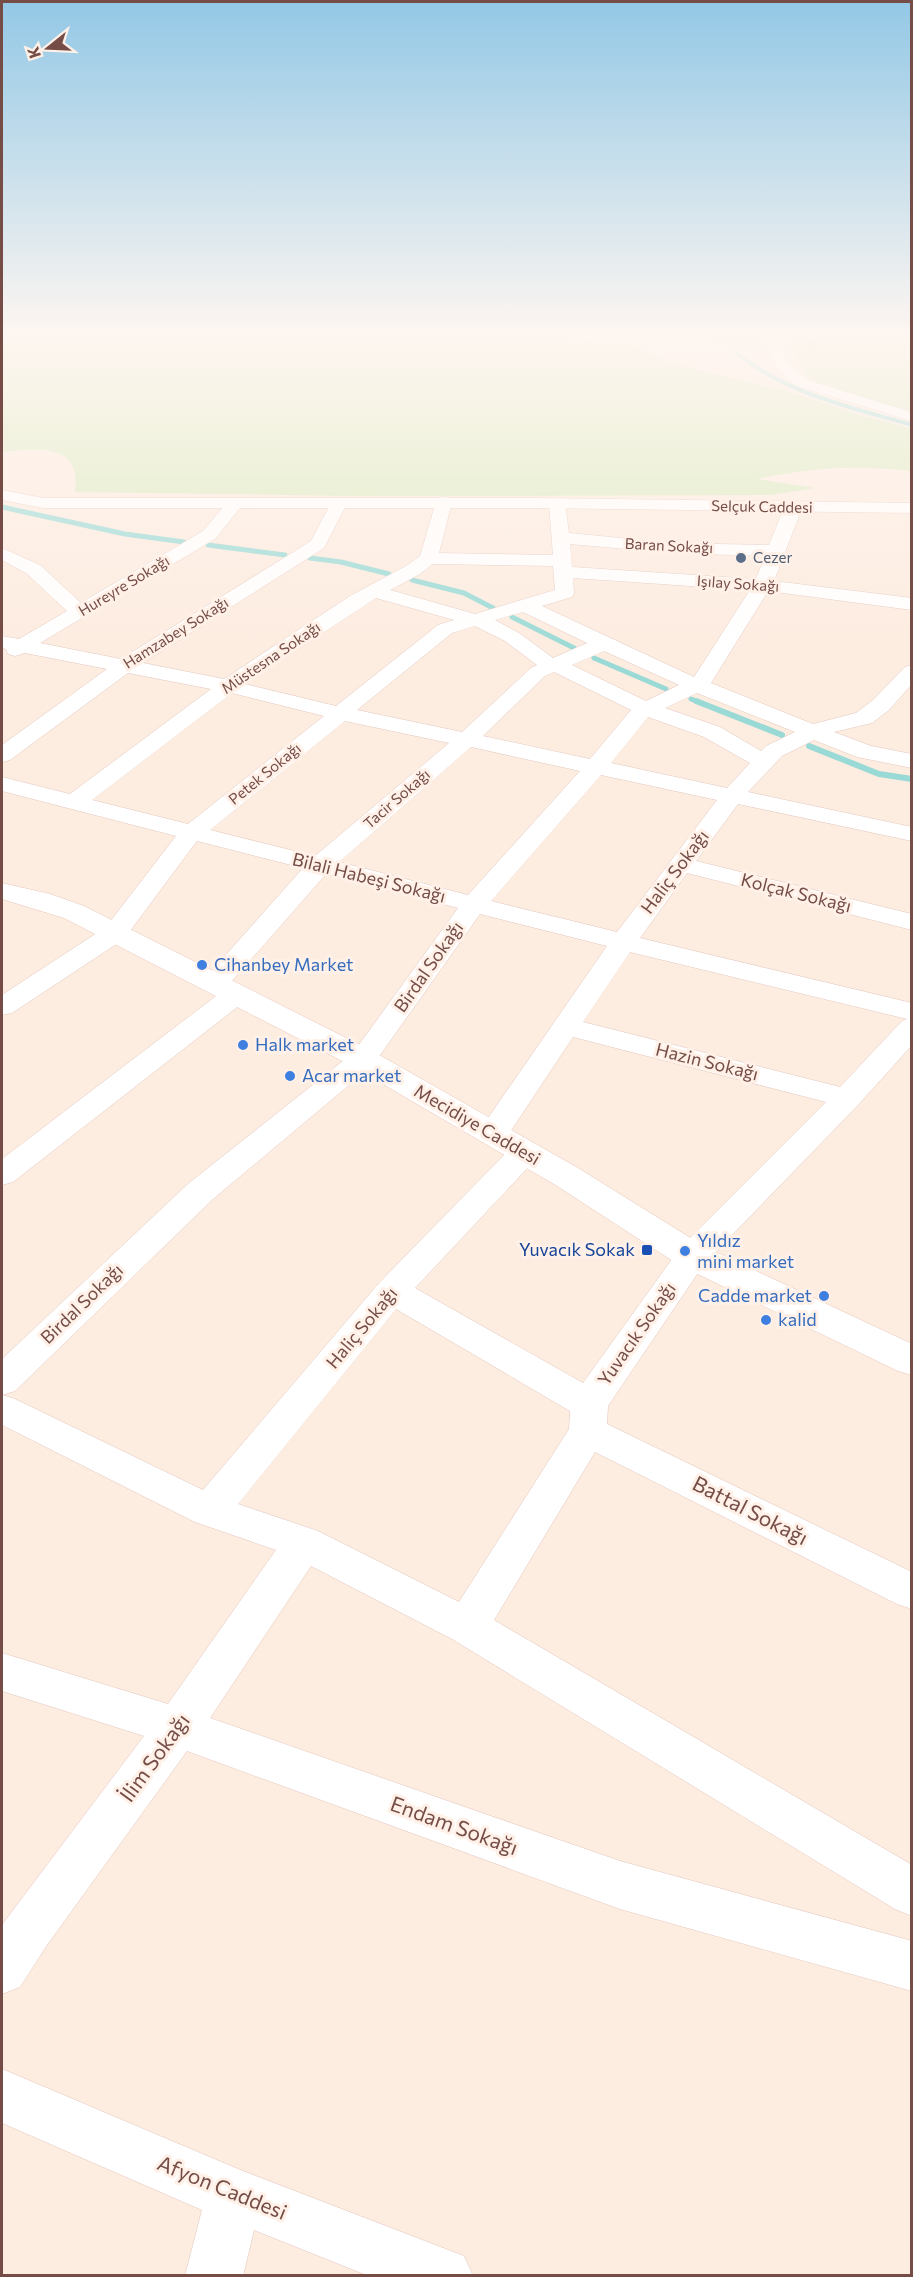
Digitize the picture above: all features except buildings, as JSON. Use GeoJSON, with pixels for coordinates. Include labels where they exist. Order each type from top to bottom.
{"type":"FeatureCollection","features":[{"type":"Feature","properties":{"kind":"street","name":"Selçuk Caddesi"},"geometry":{"type":"LineString","coordinates":[[2,495],[43,503],[444,502],[912,508]]}},
{"type":"Feature","properties":{"kind":"street"},"geometry":{"type":"LineString","coordinates":[[428,558],[444,502]]}},
{"type":"Feature","properties":{"kind":"street","name":"Hureyre Sokağı"},"geometry":{"type":"LineString","coordinates":[[2,658],[12,644],[79,612],[209,535],[236,503]]}},
{"type":"Feature","properties":{"kind":"street","name":"Hamzabey Sokağı"},"geometry":{"type":"LineString","coordinates":[[2,755],[124,666],[318,543],[339,503]]}},
{"type":"Feature","properties":{"kind":"street"},"geometry":{"type":"LineString","coordinates":[[557,503],[563,575]]}},
{"type":"Feature","properties":{"kind":"street","name":"Birdal Sokağı"},"geometry":{"type":"LineString","coordinates":[[2,1380],[201,1191],[363,1059],[474,904],[646,709],[701,683],[763,585],[793,508]]}},
{"type":"Feature","properties":{"kind":"street","name":"Baran Sokağı"},"geometry":{"type":"LineString","coordinates":[[560,538],[672,548],[777,550]]}},
{"type":"Feature","properties":{"kind":"street"},"geometry":{"type":"LineString","coordinates":[[2,553],[33,569],[79,612]]}},
{"type":"Feature","properties":{"kind":"street","name":"Işılay Sokağı"},"geometry":{"type":"LineString","coordinates":[[428,558],[563,575],[763,585],[912,604]]}},
{"type":"Feature","properties":{"kind":"street","name":"Müstesna Sokağı"},"geometry":{"type":"LineString","coordinates":[[74,802],[228,686],[373,591],[413,570],[428,558]]}},
{"type":"Feature","properties":{"kind":"street","name":"Petek Sokağı"},"geometry":{"type":"LineString","coordinates":[[2,1007],[115,933],[190,834],[445,629],[524,605],[563,575]]}},
{"type":"Feature","properties":{"kind":"street"},"geometry":{"type":"LineString","coordinates":[[373,591],[477,620],[512,637],[536,657],[553,666],[573,672],[646,709],[712,732],[747,754],[765,761]]}},
{"type":"Feature","properties":{"kind":"street"},"geometry":{"type":"LineString","coordinates":[[524,605],[697,685],[865,752],[912,761]]}},
{"type":"Feature","properties":{"kind":"street","name":"Tacir Sokağı"},"geometry":{"type":"LineString","coordinates":[[2,1174],[225,989],[320,865],[466,740],[538,672],[604,643]]}},
{"type":"Feature","properties":{"kind":"street"},"geometry":{"type":"LineString","coordinates":[[12,644],[228,686],[340,713],[912,834]]}},
{"type":"Feature","properties":{"kind":"street","name":"Haliç Sokağı"},"geometry":{"type":"LineString","coordinates":[[493,1134],[623,942],[731,797],[774,751],[812,731],[864,718],[881,705],[912,671]]}},
{"type":"Feature","properties":{"kind":"street","name":"Bilali Habeşi Sokağı"},"geometry":{"type":"LineString","coordinates":[[2,784],[190,834],[912,1012]]}},
{"type":"Feature","properties":{"kind":"street","name":"Kolçak Sokağı"},"geometry":{"type":"LineString","coordinates":[[680,864],[912,922]]}},
{"type":"Feature","properties":{"kind":"street","name":"Mecidiye Caddesi"},"geometry":{"type":"LineString","coordinates":[[2,891],[40,900],[74,912],[363,1059],[566,1176],[692,1256],[912,1361]]}},
{"type":"Feature","properties":{"kind":"street","name":"Hazin Sokağı"},"geometry":{"type":"LineString","coordinates":[[567,1027],[847,1098]]}},
{"type":"Feature","properties":{"kind":"street","name":"Yuvacık Sokağı"},"geometry":{"type":"LineString","coordinates":[[467,1626],[589,1417],[692,1256],[847,1098],[912,1027]]}},
{"type":"Feature","properties":{"kind":"street","name":"Haliç Sokağı"},"geometry":{"type":"LineString","coordinates":[[209,1511],[392,1291],[524,1153]]}},
{"type":"Feature","properties":{"kind":"street","name":"Battal Sokağı"},"geometry":{"type":"LineString","coordinates":[[392,1291],[589,1417],[912,1592]]}},
{"type":"Feature","properties":{"kind":"street"},"geometry":{"type":"LineString","coordinates":[[2,1409],[209,1511],[304,1543],[467,1626],[912,1892]]}},
{"type":"Feature","properties":{"kind":"street","name":"İlim Sokağı"},"geometry":{"type":"LineString","coordinates":[[2,1969],[29,1928],[178,1727],[304,1543]]}},
{"type":"Feature","properties":{"kind":"street","name":"Endam Sokağı"},"geometry":{"type":"LineString","coordinates":[[2,1672],[178,1727],[620,1885],[912,1966]]}},
{"type":"Feature","properties":{"kind":"street","name":"Afyon Caddesi"},"geometry":{"type":"LineString","coordinates":[[2,2096],[234,2194],[444,2276]]}},
{"type":"Feature","properties":{"kind":"street"},"geometry":{"type":"LineString","coordinates":[[214,2276],[234,2194]]}},
{"type":"Feature","properties":{"kind":"green space"},"geometry":{"type":"Polygon","coordinates":[[[2,443],[911,443],[911,471],[834,468],[757,479],[815,488],[771,495],[355,496],[75,492],[75,476],[71,464],[64,456],[42,450],[2,452],[2,443]]]}},
{"type":"Feature","properties":{"kind":"waterway"},"geometry":{"type":"LineString","coordinates":[[2,507],[125,534],[184,542]]}},
{"type":"Feature","properties":{"kind":"waterway"},"geometry":{"type":"LineString","coordinates":[[208,545],[285,555]]}},
{"type":"Feature","properties":{"kind":"waterway"},"geometry":{"type":"LineString","coordinates":[[310,558],[341,562],[389,574]]}},
{"type":"Feature","properties":{"kind":"waterway"},"geometry":{"type":"LineString","coordinates":[[412,580],[464,593],[493,608]]}},
{"type":"Feature","properties":{"kind":"waterway"},"geometry":{"type":"LineString","coordinates":[[512,617],[574,648]]}},
{"type":"Feature","properties":{"kind":"waterway"},"geometry":{"type":"LineString","coordinates":[[594,658],[666,689]]}},
{"type":"Feature","properties":{"kind":"waterway"},"geometry":{"type":"LineString","coordinates":[[691,699],[699,702]]}},
{"type":"Feature","properties":{"kind":"waterway"},"geometry":{"type":"LineString","coordinates":[[696,701],[782,735]]}},
{"type":"Feature","properties":{"kind":"waterway"},"geometry":{"type":"LineString","coordinates":[[809,746],[879,774],[912,779]]}},
{"type":"Feature","properties":{"kind":"place","name":"Cezer"},"geometry":{"type":"Point","coordinates":[741,558]}},
{"type":"Feature","properties":{"kind":"place","name":"Cihanbey Market"},"geometry":{"type":"Point","coordinates":[202,965]}},
{"type":"Feature","properties":{"kind":"place","name":"Halk market"},"geometry":{"type":"Point","coordinates":[243,1045]}},
{"type":"Feature","properties":{"kind":"place","name":"Acar market"},"geometry":{"type":"Point","coordinates":[290,1076]}},
{"type":"Feature","properties":{"kind":"place","name":"Yuvacık Sokak"},"geometry":{"type":"Point","coordinates":[647,1250]}},
{"type":"Feature","properties":{"kind":"place","name":"Yıldız mini market"},"geometry":{"type":"Point","coordinates":[685,1251]}},
{"type":"Feature","properties":{"kind":"place","name":"Cadde market"},"geometry":{"type":"Point","coordinates":[824,1296]}},
{"type":"Feature","properties":{"kind":"place","name":"kalid"},"geometry":{"type":"Point","coordinates":[766,1320]}}]}
